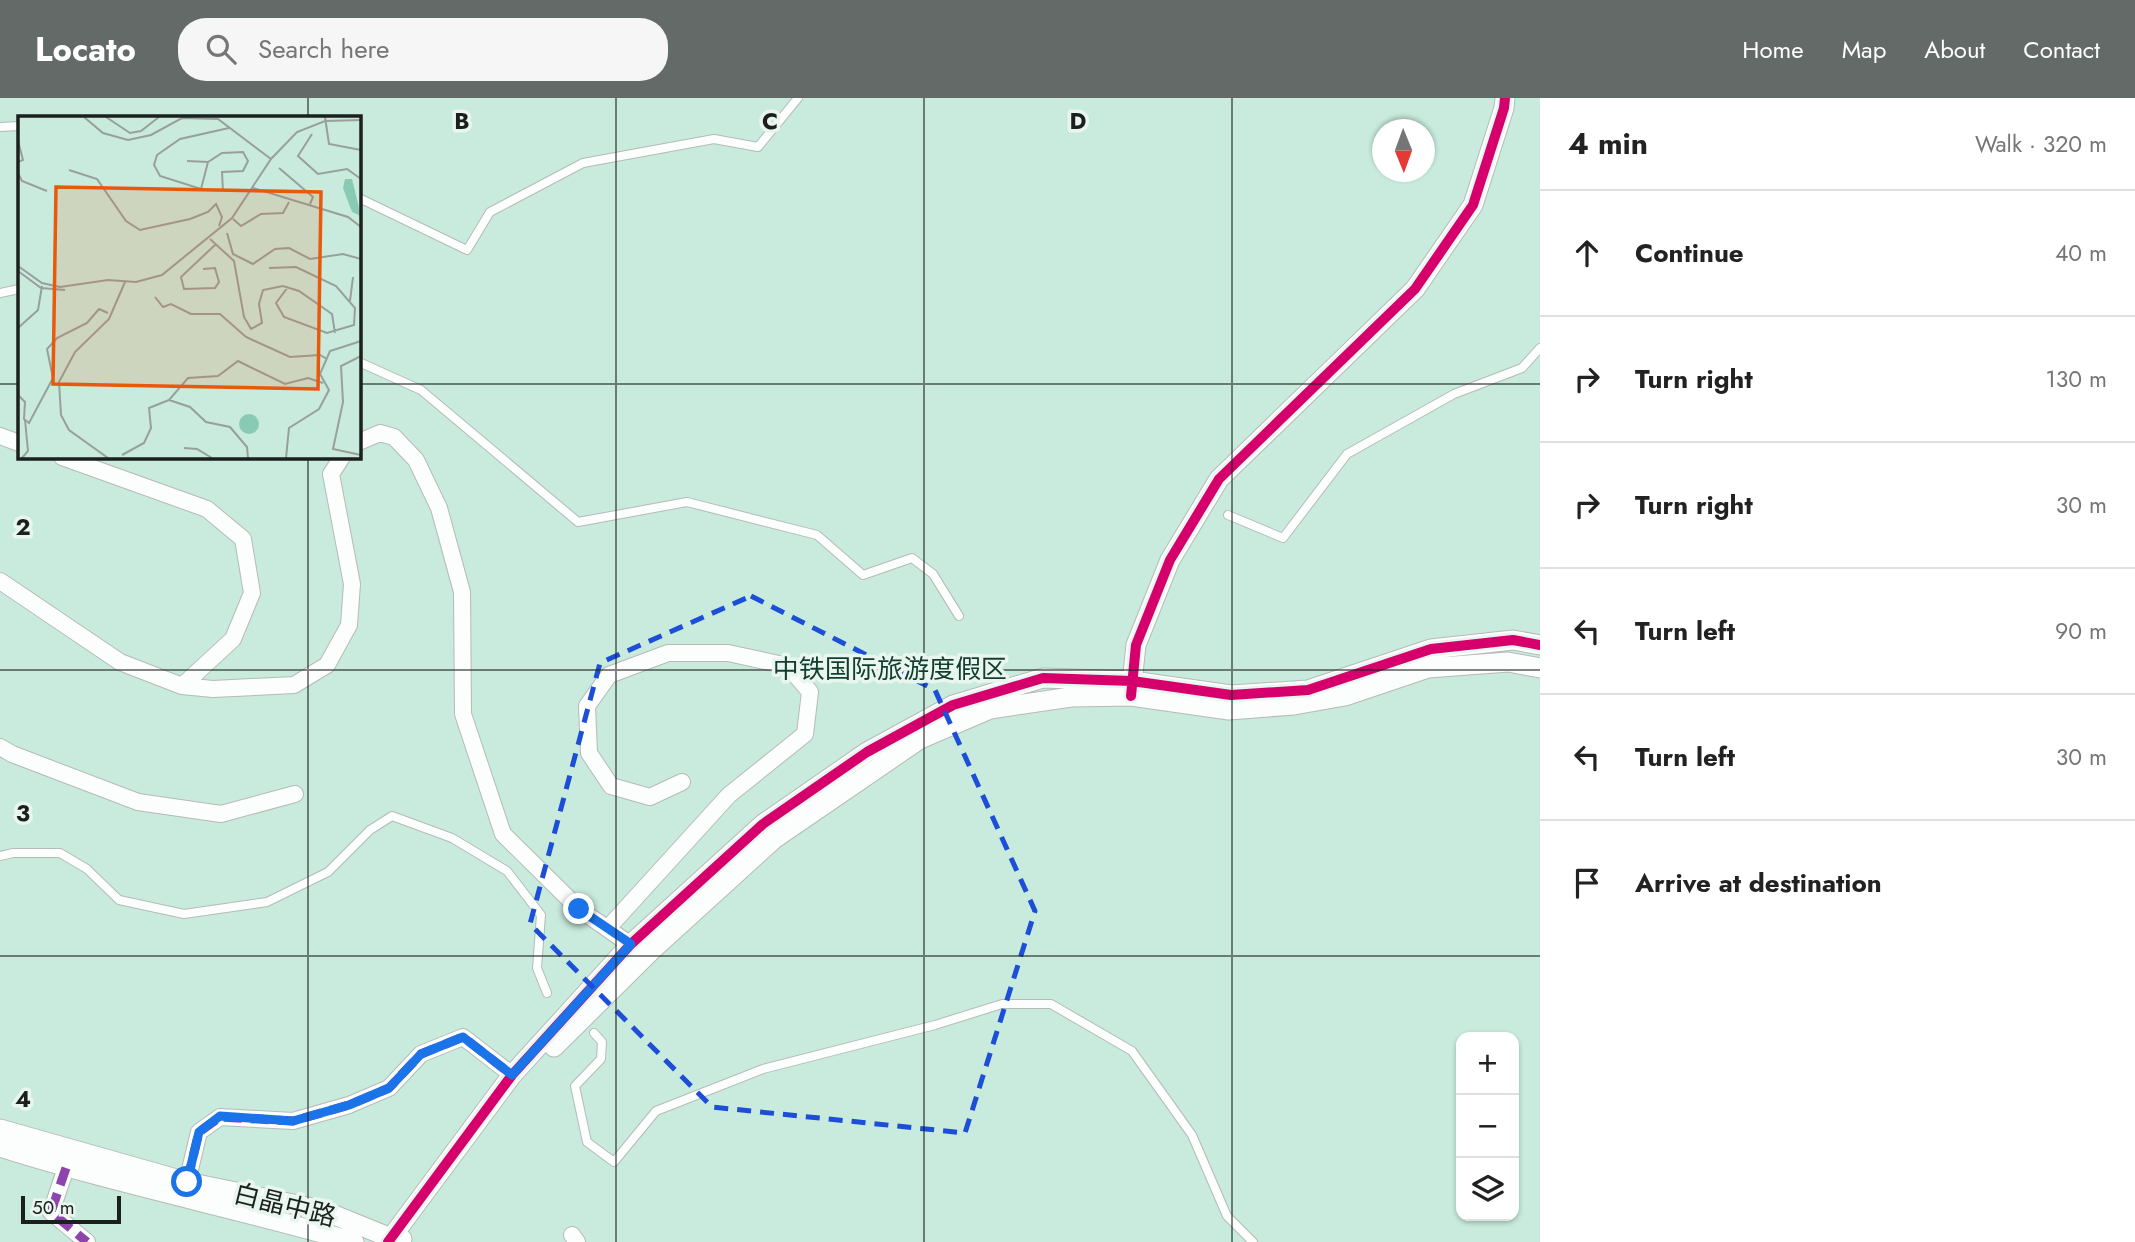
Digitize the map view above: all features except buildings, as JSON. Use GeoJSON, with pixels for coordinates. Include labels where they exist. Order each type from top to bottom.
{"type":"FeatureCollection","features":[{"type":"Feature","properties":{"kind":"street"},"geometry":{"type":"LineString","coordinates":[[1131,688],[1136,645],[1170,560],[1219,479],[1415,289],[1473,205],[1505,98]]}},
{"type":"Feature","properties":{"kind":"street"},"geometry":{"type":"LineString","coordinates":[[360,442],[380,433],[394,437],[416,460],[439,508],[462,592],[463,714],[503,834],[579,909],[638,950]]}},
{"type":"Feature","properties":{"kind":"street"},"geometry":{"type":"LineString","coordinates":[[0,436],[18,443]]}},
{"type":"Feature","properties":{"kind":"street"},"geometry":{"type":"LineString","coordinates":[[65,458],[207,509],[243,539],[252,593],[238,628],[233,639],[182,686]]}},
{"type":"Feature","properties":{"kind":"street"},"geometry":{"type":"LineString","coordinates":[[0,582],[120,662],[182,686],[213,689],[294,685],[327,665],[349,625],[352,584],[331,474],[341,458]]}},
{"type":"Feature","properties":{"kind":"street"},"geometry":{"type":"LineString","coordinates":[[398,1240],[512,1075],[638,950],[774,839],[920,740],[989,709],[1131,688],[1231,695],[1308,690],[1431,649],[1513,640],[1540,645]]}},
{"type":"Feature","properties":{"kind":"street"},"geometry":{"type":"LineString","coordinates":[[608,929],[729,795],[804,734],[810,691],[788,666],[728,653],[668,653],[609,675],[587,706],[589,753],[611,786],[650,797],[682,782]]}},
{"type":"Feature","properties":{"kind":"street"},"geometry":{"type":"LineString","coordinates":[[1131,688],[1229,710],[1294,705],[1345,696],[1428,668],[1508,662],[1540,668]]}},
{"type":"Feature","properties":{"kind":"street"},"geometry":{"type":"LineString","coordinates":[[0,747],[138,802],[221,814],[295,794]]}},
{"type":"Feature","properties":{"kind":"street"},"geometry":{"type":"LineString","coordinates":[[398,1240],[518,1082],[638,950]]}},
{"type":"Feature","properties":{"kind":"street"},"geometry":{"type":"LineString","coordinates":[[187,1182],[199,1132],[220,1116],[293,1121],[349,1105],[389,1088],[421,1054],[463,1037],[512,1075]]}},
{"type":"Feature","properties":{"kind":"street","name":"白晶中路"},"geometry":{"type":"LineString","coordinates":[[0,1129],[187,1182],[322,1210],[398,1240]]}},
{"type":"Feature","properties":{"kind":"street","name":"白晶中路"},"geometry":{"type":"LineString","coordinates":[[0,1147],[66,1168],[354,1242]]}},
{"type":"Feature","properties":{"kind":"street"},"geometry":{"type":"LineString","coordinates":[[66,1168],[51,1212],[87,1242]]}},
{"type":"Feature","properties":{"kind":"lane"},"geometry":{"type":"LineString","coordinates":[[360,198],[467,250],[490,212],[583,163],[714,139],[758,147],[798,98]]}},
{"type":"Feature","properties":{"kind":"lane"},"geometry":{"type":"LineString","coordinates":[[0,127],[18,126]]}},
{"type":"Feature","properties":{"kind":"lane"},"geometry":{"type":"LineString","coordinates":[[0,293],[18,289]]}},
{"type":"Feature","properties":{"kind":"lane"},"geometry":{"type":"LineString","coordinates":[[1228,516],[1283,538],[1347,454],[1454,394],[1521,368],[1540,348]]}},
{"type":"Feature","properties":{"kind":"lane"},"geometry":{"type":"LineString","coordinates":[[360,362],[421,390],[578,522],[687,502],[747,516],[817,535],[863,575],[912,558],[933,574],[959,616]]}},
{"type":"Feature","properties":{"kind":"lane"},"geometry":{"type":"LineString","coordinates":[[0,856],[13,852],[60,853],[87,869],[119,900],[184,914],[267,902],[328,872],[370,830],[392,816],[452,838],[508,871],[541,915],[537,968],[547,993]]}},
{"type":"Feature","properties":{"kind":"lane"},"geometry":{"type":"LineString","coordinates":[[594,1032],[602,1042],[601,1059],[575,1086],[587,1142],[614,1162],[656,1111],[763,1069],[935,1025],[1002,1004],[1051,1004],[1132,1051],[1192,1135],[1227,1216],[1253,1242]]}},
{"type":"Feature","properties":{"kind":"highlighted area"},"geometry":{"type":"Polygon","coordinates":[[[751,596],[935,690],[1035,911],[965,1133],[712,1107],[530,924],[600,663],[751,596]]]}},
{"type":"Feature","properties":{"kind":"green space","name":"中铁国际旅游度假区"},"geometry":{"type":"Polygon","coordinates":[[[0,98],[1540,98],[1540,1242],[0,1242],[0,98]]]}},
{"type":"Feature","properties":{"kind":"marked path"},"geometry":{"type":"LineString","coordinates":[[187,1182],[199,1132],[220,1117],[293,1121],[349,1105],[389,1088],[421,1054],[463,1037],[512,1075]]}},
{"type":"Feature","properties":{"kind":"marked path"},"geometry":{"type":"LineString","coordinates":[[66,1168],[51,1212],[87,1242]]}},
{"type":"Feature","properties":{"kind":"cycle path"},"geometry":{"type":"LineString","coordinates":[[1131,696],[1136,645],[1170,560],[1219,479],[1415,289],[1473,205],[1505,98]]}},
{"type":"Feature","properties":{"kind":"cycle path"},"geometry":{"type":"LineString","coordinates":[[388,1242],[512,1075],[631,944],[763,824],[867,752],[953,705],[1043,678],[1132,681],[1231,695],[1308,690],[1431,649],[1513,640],[1540,645]]}},
{"type":"Feature","properties":{"kind":"route"},"geometry":{"type":"LineString","coordinates":[[187,1182],[199,1132],[220,1116],[293,1121],[349,1105],[389,1088],[421,1054],[463,1037],[512,1075],[631,944],[579,909]]}}]}
